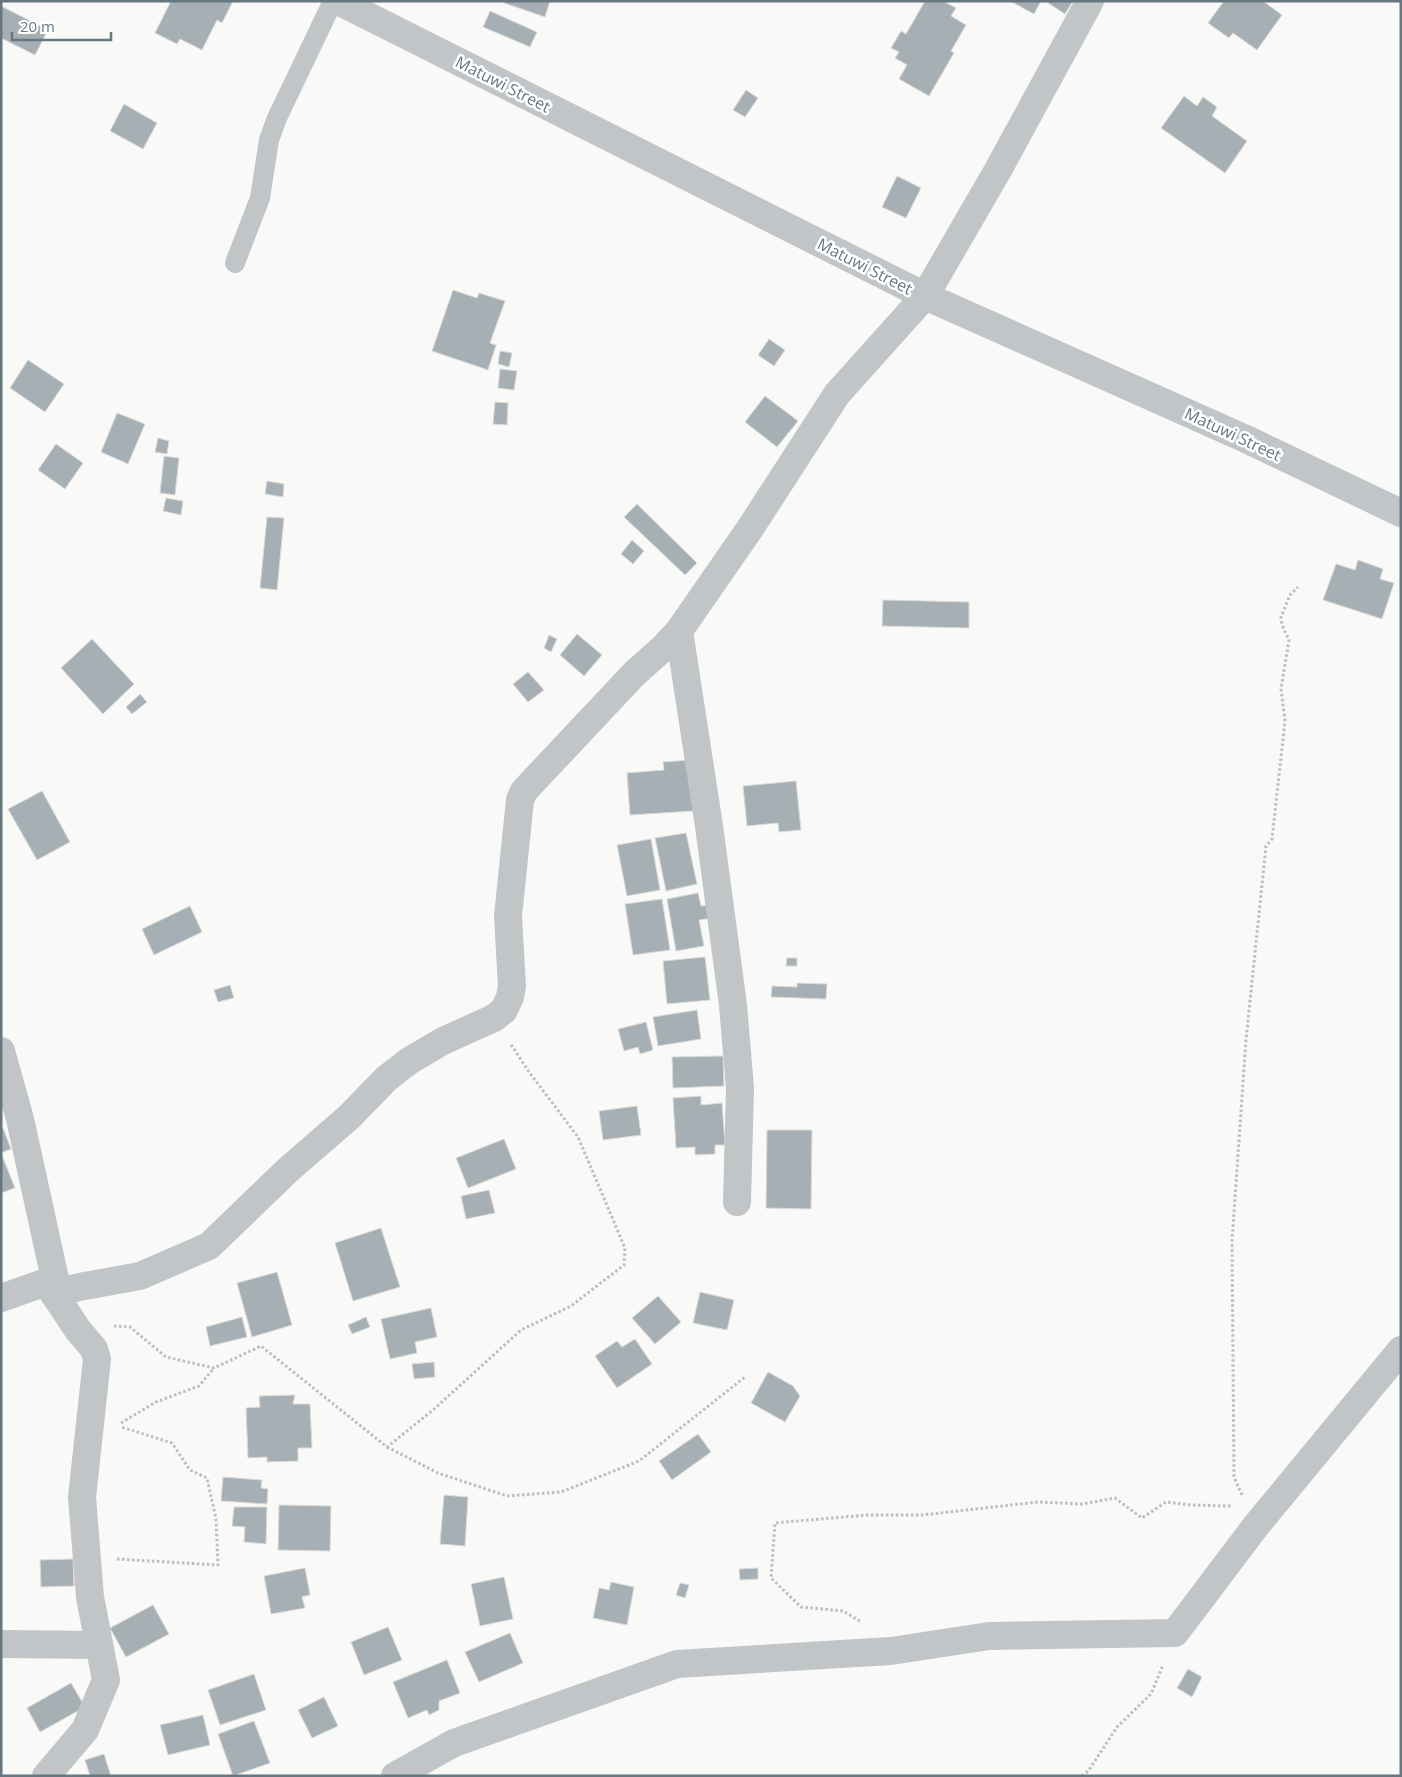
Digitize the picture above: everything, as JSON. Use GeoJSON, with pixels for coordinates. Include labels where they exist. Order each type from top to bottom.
{"type":"FeatureCollection","features":[{"type":"Feature","properties":{"kind":"street","name":"Matuwi Street"},"geometry":{"type":"LineString","coordinates":[[338,1],[925,296],[1246,439],[1401,512]]}},
{"type":"Feature","properties":{"kind":"street"},"geometry":{"type":"LineString","coordinates":[[1,1298],[54,1287],[79,1287],[140,1276],[209,1246],[289,1169],[349,1117],[386,1079],[408,1060],[443,1041],[494,1018],[504,1010],[510,997],[512,986],[508,916],[520,800],[530,783],[634,674],[662,649],[679,630],[751,527],[837,394],[925,296],[998,170],[1090,1]]}},
{"type":"Feature","properties":{"kind":"street"},"geometry":{"type":"LineString","coordinates":[[679,630],[710,826],[733,1005],[740,1088],[737,1202]]}},
{"type":"Feature","properties":{"kind":"street"},"geometry":{"type":"LineString","coordinates":[[1,1051],[20,1119],[54,1287],[78,1330],[94,1349],[97,1359],[82,1498],[90,1597],[106,1680],[85,1730],[46,1776]]}},
{"type":"Feature","properties":{"kind":"street"},"geometry":{"type":"LineString","coordinates":[[395,1776],[454,1743],[677,1664],[891,1651],[989,1636],[1175,1633],[1255,1527],[1401,1350]]}},
{"type":"Feature","properties":{"kind":"street"},"geometry":{"type":"LineString","coordinates":[[1,1644],[98,1644]]}},
{"type":"Feature","properties":{"kind":"lane"},"geometry":{"type":"LineString","coordinates":[[235,263],[260,198],[269,140],[277,118],[333,1]]}},
{"type":"Feature","properties":{"kind":"path"},"geometry":{"type":"LineString","coordinates":[[1255,1527],[1234,1477],[1232,1241],[1246,1040],[1266,846],[1272,839],[1285,721],[1281,689],[1289,640],[1282,625],[1281,617],[1290,595],[1298,587]]}},
{"type":"Feature","properties":{"kind":"path"},"geometry":{"type":"LineString","coordinates":[[387,1447],[433,1410],[521,1330],[571,1306],[624,1265],[625,1248],[578,1137],[529,1072],[494,1018]]}},
{"type":"Feature","properties":{"kind":"path"},"geometry":{"type":"LineString","coordinates":[[88,1340],[100,1326],[130,1327],[166,1357],[214,1368]]}},
{"type":"Feature","properties":{"kind":"path"},"geometry":{"type":"LineString","coordinates":[[87,1558],[218,1564],[216,1519],[207,1478],[190,1470],[172,1443],[116,1426],[156,1402],[199,1386],[214,1368],[261,1346],[387,1447],[438,1473],[507,1496],[561,1492],[639,1461],[745,1377]]}},
{"type":"Feature","properties":{"kind":"path"},"geometry":{"type":"LineString","coordinates":[[865,1624],[843,1611],[801,1607],[771,1578],[775,1523],[867,1515],[922,1516],[1038,1502],[1082,1504],[1115,1498],[1142,1518],[1166,1502],[1230,1506],[1255,1527]]}},
{"type":"Feature","properties":{"kind":"path"},"geometry":{"type":"LineString","coordinates":[[1082,1776],[1089,1770],[1117,1727],[1151,1694],[1175,1633]]}},
{"type":"Feature","properties":{"kind":"building"},"geometry":{"type":"Polygon","coordinates":[[[171,1],[233,1],[222,23],[217,20],[202,50],[180,39],[177,44],[155,33],[171,1]]]}},
{"type":"Feature","properties":{"kind":"building"},"geometry":{"type":"Polygon","coordinates":[[[505,1],[550,1],[545,17],[504,3],[505,1]]]}},
{"type":"Feature","properties":{"kind":"building"},"geometry":{"type":"Polygon","coordinates":[[[925,1],[943,1],[956,8],[951,16],[966,25],[951,51],[954,53],[929,96],[899,79],[907,65],[895,58],[899,52],[891,48],[901,31],[906,34],[925,1]]]}},
{"type":"Feature","properties":{"kind":"building"},"geometry":{"type":"Polygon","coordinates":[[[1010,1],[1041,1],[1034,14],[1010,1]]]}},
{"type":"Feature","properties":{"kind":"building"},"geometry":{"type":"Polygon","coordinates":[[[1049,1],[1073,1],[1065,14],[1048,3],[1049,1]]]}},
{"type":"Feature","properties":{"kind":"building"},"geometry":{"type":"Polygon","coordinates":[[[1224,1],[1263,1],[1282,15],[1257,50],[1233,33],[1229,38],[1208,23],[1224,1]]]}},
{"type":"Feature","properties":{"kind":"building"},"geometry":{"type":"Polygon","coordinates":[[[1,6],[48,30],[35,55],[1,38],[1,6]]]}},
{"type":"Feature","properties":{"kind":"building"},"geometry":{"type":"Polygon","coordinates":[[[490,11],[537,32],[530,47],[483,27],[490,11]]]}},
{"type":"Feature","properties":{"kind":"building"},"geometry":{"type":"Polygon","coordinates":[[[746,90],[758,98],[745,117],[733,110],[746,90]]]}},
{"type":"Feature","properties":{"kind":"building"},"geometry":{"type":"Polygon","coordinates":[[[1184,96],[1197,106],[1203,97],[1217,107],[1212,116],[1247,141],[1225,173],[1161,128],[1184,96]]]}},
{"type":"Feature","properties":{"kind":"building"},"geometry":{"type":"Polygon","coordinates":[[[124,104],[157,123],[143,149],[110,131],[124,104]]]}},
{"type":"Feature","properties":{"kind":"building"},"geometry":{"type":"Polygon","coordinates":[[[897,176],[921,188],[906,218],[882,207],[897,176]]]}},
{"type":"Feature","properties":{"kind":"building"},"geometry":{"type":"Polygon","coordinates":[[[453,290],[477,298],[479,293],[505,301],[490,343],[496,345],[488,370],[432,351],[453,290]]]}},
{"type":"Feature","properties":{"kind":"building"},"geometry":{"type":"Polygon","coordinates":[[[769,339],[785,350],[774,366],[758,355],[769,339]]]}},
{"type":"Feature","properties":{"kind":"building"},"geometry":{"type":"Polygon","coordinates":[[[500,351],[512,353],[509,367],[498,364],[500,351]]]}},
{"type":"Feature","properties":{"kind":"building"},"geometry":{"type":"Polygon","coordinates":[[[28,360],[64,384],[45,412],[10,388],[28,360]]]}},
{"type":"Feature","properties":{"kind":"building"},"geometry":{"type":"Polygon","coordinates":[[[500,369],[517,371],[514,390],[498,388],[500,369]]]}},
{"type":"Feature","properties":{"kind":"building"},"geometry":{"type":"Polygon","coordinates":[[[765,396],[798,421],[777,447],[745,422],[765,396]]]}},
{"type":"Feature","properties":{"kind":"building"},"geometry":{"type":"Polygon","coordinates":[[[495,402],[508,403],[507,425],[493,424],[495,402]]]}},
{"type":"Feature","properties":{"kind":"building"},"geometry":{"type":"Polygon","coordinates":[[[117,413],[145,424],[128,464],[101,452],[117,413]]]}},
{"type":"Feature","properties":{"kind":"building"},"geometry":{"type":"Polygon","coordinates":[[[158,438],[169,441],[167,454],[155,452],[158,438]]]}},
{"type":"Feature","properties":{"kind":"building"},"geometry":{"type":"Polygon","coordinates":[[[56,444],[83,463],[65,489],[38,470],[56,444]]]}},
{"type":"Feature","properties":{"kind":"building"},"geometry":{"type":"Polygon","coordinates":[[[164,456],[179,458],[175,495],[160,493],[164,456]]]}},
{"type":"Feature","properties":{"kind":"building"},"geometry":{"type":"Polygon","coordinates":[[[267,481],[284,484],[283,497],[265,494],[267,481]]]}},
{"type":"Feature","properties":{"kind":"building"},"geometry":{"type":"Polygon","coordinates":[[[166,498],[183,501],[181,515],[163,511],[166,498]]]}},
{"type":"Feature","properties":{"kind":"building"},"geometry":{"type":"Polygon","coordinates":[[[637,504],[697,563],[685,575],[624,517],[637,504]]]}},
{"type":"Feature","properties":{"kind":"building"},"geometry":{"type":"Polygon","coordinates":[[[267,517],[284,518],[277,590],[260,588],[267,517]]]}},
{"type":"Feature","properties":{"kind":"building"},"geometry":{"type":"Polygon","coordinates":[[[632,540],[644,551],[633,564],[621,554],[632,540]]]}},
{"type":"Feature","properties":{"kind":"building"},"geometry":{"type":"Polygon","coordinates":[[[1358,560],[1383,569],[1380,579],[1394,583],[1382,619],[1323,600],[1336,564],[1355,570],[1358,560]]]}},
{"type":"Feature","properties":{"kind":"building"},"geometry":{"type":"Polygon","coordinates":[[[883,600],[969,602],[969,628],[882,626],[883,600]]]}},
{"type":"Feature","properties":{"kind":"building"},"geometry":{"type":"Polygon","coordinates":[[[577,634],[602,655],[584,676],[560,655],[577,634]]]}},
{"type":"Feature","properties":{"kind":"building"},"geometry":{"type":"Polygon","coordinates":[[[549,635],[557,639],[551,652],[544,648],[549,635]]]}},
{"type":"Feature","properties":{"kind":"building"},"geometry":{"type":"Polygon","coordinates":[[[92,639],[134,684],[103,714],[61,668],[92,639]]]}},
{"type":"Feature","properties":{"kind":"building"},"geometry":{"type":"Polygon","coordinates":[[[528,672],[544,690],[528,702],[513,684],[528,672]]]}},
{"type":"Feature","properties":{"kind":"building"},"geometry":{"type":"Polygon","coordinates":[[[140,694],[147,702],[132,714],[126,707],[140,694]]]}},
{"type":"Feature","properties":{"kind":"building"},"geometry":{"type":"Polygon","coordinates":[[[690,760],[693,811],[630,815],[627,773],[664,770],[663,762],[690,760]]]}},
{"type":"Feature","properties":{"kind":"building"},"geometry":{"type":"Polygon","coordinates":[[[796,781],[801,830],[779,832],[778,823],[747,826],[743,786],[796,781]]]}},
{"type":"Feature","properties":{"kind":"building"},"geometry":{"type":"Polygon","coordinates":[[[42,791],[70,842],[37,860],[8,809],[42,791]]]}},
{"type":"Feature","properties":{"kind":"building"},"geometry":{"type":"Polygon","coordinates":[[[686,833],[697,884],[666,891],[655,838],[686,833]]]}},
{"type":"Feature","properties":{"kind":"building"},"geometry":{"type":"Polygon","coordinates":[[[651,839],[660,890],[627,896],[617,845],[651,839]]]}},
{"type":"Feature","properties":{"kind":"building"},"geometry":{"type":"Polygon","coordinates":[[[698,893],[701,906],[710,905],[712,918],[699,920],[704,946],[676,951],[667,899],[698,893]]]}},
{"type":"Feature","properties":{"kind":"building"},"geometry":{"type":"Polygon","coordinates":[[[662,899],[670,950],[633,955],[625,904],[662,899]]]}},
{"type":"Feature","properties":{"kind":"building"},"geometry":{"type":"Polygon","coordinates":[[[190,906],[202,932],[154,955],[142,929],[190,906]]]}},
{"type":"Feature","properties":{"kind":"building"},"geometry":{"type":"Polygon","coordinates":[[[705,957],[710,1000],[667,1004],[663,961],[705,957]]]}},
{"type":"Feature","properties":{"kind":"building"},"geometry":{"type":"Polygon","coordinates":[[[787,958],[797,958],[797,966],[786,966],[787,958]]]}},
{"type":"Feature","properties":{"kind":"building"},"geometry":{"type":"Polygon","coordinates":[[[797,983],[827,984],[826,999],[771,997],[772,986],[797,987],[797,983]]]}},
{"type":"Feature","properties":{"kind":"building"},"geometry":{"type":"Polygon","coordinates":[[[230,985],[234,998],[218,1002],[214,990],[230,985]]]}},
{"type":"Feature","properties":{"kind":"building"},"geometry":{"type":"Polygon","coordinates":[[[697,1010],[701,1039],[658,1046],[653,1017],[697,1010]]]}},
{"type":"Feature","properties":{"kind":"building"},"geometry":{"type":"Polygon","coordinates":[[[646,1022],[653,1050],[640,1054],[638,1047],[624,1051],[618,1029],[646,1022]]]}},
{"type":"Feature","properties":{"kind":"building"},"geometry":{"type":"Polygon","coordinates":[[[723,1056],[724,1086],[673,1088],[672,1057],[723,1056]]]}},
{"type":"Feature","properties":{"kind":"building"},"geometry":{"type":"Polygon","coordinates":[[[701,1096],[701,1105],[722,1103],[725,1145],[715,1145],[715,1154],[695,1155],[695,1147],[676,1148],[673,1098],[701,1096]]]}},
{"type":"Feature","properties":{"kind":"building"},"geometry":{"type":"Polygon","coordinates":[[[637,1106],[641,1135],[603,1140],[599,1111],[637,1106]]]}},
{"type":"Feature","properties":{"kind":"building"},"geometry":{"type":"Polygon","coordinates":[[[3,1128],[11,1149],[1,1153],[1,1129],[3,1128]]]}},
{"type":"Feature","properties":{"kind":"building"},"geometry":{"type":"Polygon","coordinates":[[[767,1130],[812,1130],[811,1209],[766,1208],[767,1130]]]}},
{"type":"Feature","properties":{"kind":"building"},"geometry":{"type":"Polygon","coordinates":[[[504,1139],[516,1169],[468,1188],[456,1158],[504,1139]]]}},
{"type":"Feature","properties":{"kind":"building"},"geometry":{"type":"Polygon","coordinates":[[[1,1153],[15,1188],[1,1193],[1,1153]]]}},
{"type":"Feature","properties":{"kind":"building"},"geometry":{"type":"Polygon","coordinates":[[[489,1190],[495,1213],[466,1219],[461,1196],[489,1190]]]}},
{"type":"Feature","properties":{"kind":"building"},"geometry":{"type":"Polygon","coordinates":[[[381,1228],[400,1287],[353,1301],[335,1243],[381,1228]]]}},
{"type":"Feature","properties":{"kind":"building"},"geometry":{"type":"Polygon","coordinates":[[[277,1272],[292,1325],[252,1337],[237,1283],[277,1272]]]}},
{"type":"Feature","properties":{"kind":"building"},"geometry":{"type":"Polygon","coordinates":[[[700,1292],[734,1300],[727,1330],[693,1323],[700,1292]]]}},
{"type":"Feature","properties":{"kind":"building"},"geometry":{"type":"Polygon","coordinates":[[[658,1296],[681,1322],[655,1344],[632,1318],[658,1296]]]}},
{"type":"Feature","properties":{"kind":"building"},"geometry":{"type":"Polygon","coordinates":[[[431,1308],[437,1337],[415,1342],[417,1353],[390,1359],[381,1319],[431,1308]]]}},
{"type":"Feature","properties":{"kind":"building"},"geometry":{"type":"Polygon","coordinates":[[[242,1317],[247,1337],[210,1346],[206,1327],[242,1317]]]}},
{"type":"Feature","properties":{"kind":"building"},"geometry":{"type":"Polygon","coordinates":[[[366,1317],[370,1327],[352,1334],[348,1325],[366,1317]]]}},
{"type":"Feature","properties":{"kind":"building"},"geometry":{"type":"Polygon","coordinates":[[[635,1339],[652,1364],[617,1388],[595,1356],[617,1341],[622,1347],[635,1339]]]}},
{"type":"Feature","properties":{"kind":"building"},"geometry":{"type":"Polygon","coordinates":[[[434,1362],[435,1377],[414,1379],[412,1364],[434,1362]]]}},
{"type":"Feature","properties":{"kind":"building"},"geometry":{"type":"Polygon","coordinates":[[[768,1372],[793,1386],[800,1396],[785,1422],[751,1403],[768,1372]]]}},
{"type":"Feature","properties":{"kind":"building"},"geometry":{"type":"Polygon","coordinates":[[[295,1395],[293,1404],[310,1404],[312,1448],[298,1448],[298,1461],[267,1462],[267,1457],[248,1458],[246,1408],[260,1407],[259,1396],[295,1395]]]}},
{"type":"Feature","properties":{"kind":"building"},"geometry":{"type":"Polygon","coordinates":[[[698,1434],[711,1452],[672,1480],[659,1461],[698,1434]]]}},
{"type":"Feature","properties":{"kind":"building"},"geometry":{"type":"Polygon","coordinates":[[[223,1477],[262,1480],[261,1488],[268,1489],[267,1504],[221,1501],[223,1477]]]}},
{"type":"Feature","properties":{"kind":"building"},"geometry":{"type":"Polygon","coordinates":[[[444,1495],[468,1497],[465,1546],[440,1544],[444,1495]]]}},
{"type":"Feature","properties":{"kind":"building"},"geometry":{"type":"Polygon","coordinates":[[[279,1505],[331,1506],[330,1551],[278,1550],[279,1505]]]}},
{"type":"Feature","properties":{"kind":"building"},"geometry":{"type":"Polygon","coordinates":[[[234,1507],[267,1507],[266,1544],[244,1542],[245,1527],[232,1526],[234,1507]]]}},
{"type":"Feature","properties":{"kind":"building"},"geometry":{"type":"Polygon","coordinates":[[[73,1559],[74,1586],[41,1587],[40,1560],[73,1559]]]}},
{"type":"Feature","properties":{"kind":"building"},"geometry":{"type":"Polygon","coordinates":[[[305,1568],[310,1595],[302,1597],[305,1608],[271,1614],[264,1576],[305,1568]]]}},
{"type":"Feature","properties":{"kind":"building"},"geometry":{"type":"Polygon","coordinates":[[[758,1568],[758,1579],[740,1580],[739,1569],[758,1568]]]}},
{"type":"Feature","properties":{"kind":"building"},"geometry":{"type":"Polygon","coordinates":[[[504,1577],[513,1619],[480,1626],[471,1584],[504,1577]]]}},
{"type":"Feature","properties":{"kind":"building"},"geometry":{"type":"Polygon","coordinates":[[[611,1582],[634,1587],[627,1625],[593,1618],[599,1588],[609,1590],[611,1582]]]}},
{"type":"Feature","properties":{"kind":"building"},"geometry":{"type":"Polygon","coordinates":[[[680,1583],[689,1585],[685,1598],[676,1595],[680,1583]]]}},
{"type":"Feature","properties":{"kind":"building"},"geometry":{"type":"Polygon","coordinates":[[[153,1605],[169,1634],[126,1657],[110,1628],[153,1605]]]}},
{"type":"Feature","properties":{"kind":"building"},"geometry":{"type":"Polygon","coordinates":[[[388,1627],[402,1660],[364,1675],[351,1642],[388,1627]]]}},
{"type":"Feature","properties":{"kind":"building"},"geometry":{"type":"Polygon","coordinates":[[[510,1633],[523,1663],[479,1682],[465,1652],[510,1633]]]}},
{"type":"Feature","properties":{"kind":"building"},"geometry":{"type":"Polygon","coordinates":[[[447,1660],[460,1693],[439,1701],[439,1710],[429,1715],[427,1710],[408,1718],[393,1682],[447,1660]]]}},
{"type":"Feature","properties":{"kind":"building"},"geometry":{"type":"Polygon","coordinates":[[[1188,1669],[1202,1677],[1192,1697],[1177,1688],[1188,1669]]]}},
{"type":"Feature","properties":{"kind":"building"},"geometry":{"type":"Polygon","coordinates":[[[254,1674],[266,1710],[220,1725],[208,1690],[254,1674]]]}},
{"type":"Feature","properties":{"kind":"building"},"geometry":{"type":"Polygon","coordinates":[[[71,1683],[85,1707],[40,1732],[27,1708],[71,1683]]]}},
{"type":"Feature","properties":{"kind":"building"},"geometry":{"type":"Polygon","coordinates":[[[324,1697],[338,1726],[312,1738],[298,1710],[324,1697]]]}},
{"type":"Feature","properties":{"kind":"building"},"geometry":{"type":"Polygon","coordinates":[[[203,1715],[210,1745],[168,1755],[160,1725],[203,1715]]]}},
{"type":"Feature","properties":{"kind":"building"},"geometry":{"type":"Polygon","coordinates":[[[254,1721],[270,1763],[233,1776],[218,1734],[254,1721]]]}},
{"type":"Feature","properties":{"kind":"building"},"geometry":{"type":"Polygon","coordinates":[[[104,1754],[111,1776],[90,1776],[85,1760],[104,1754]]]}}]}
